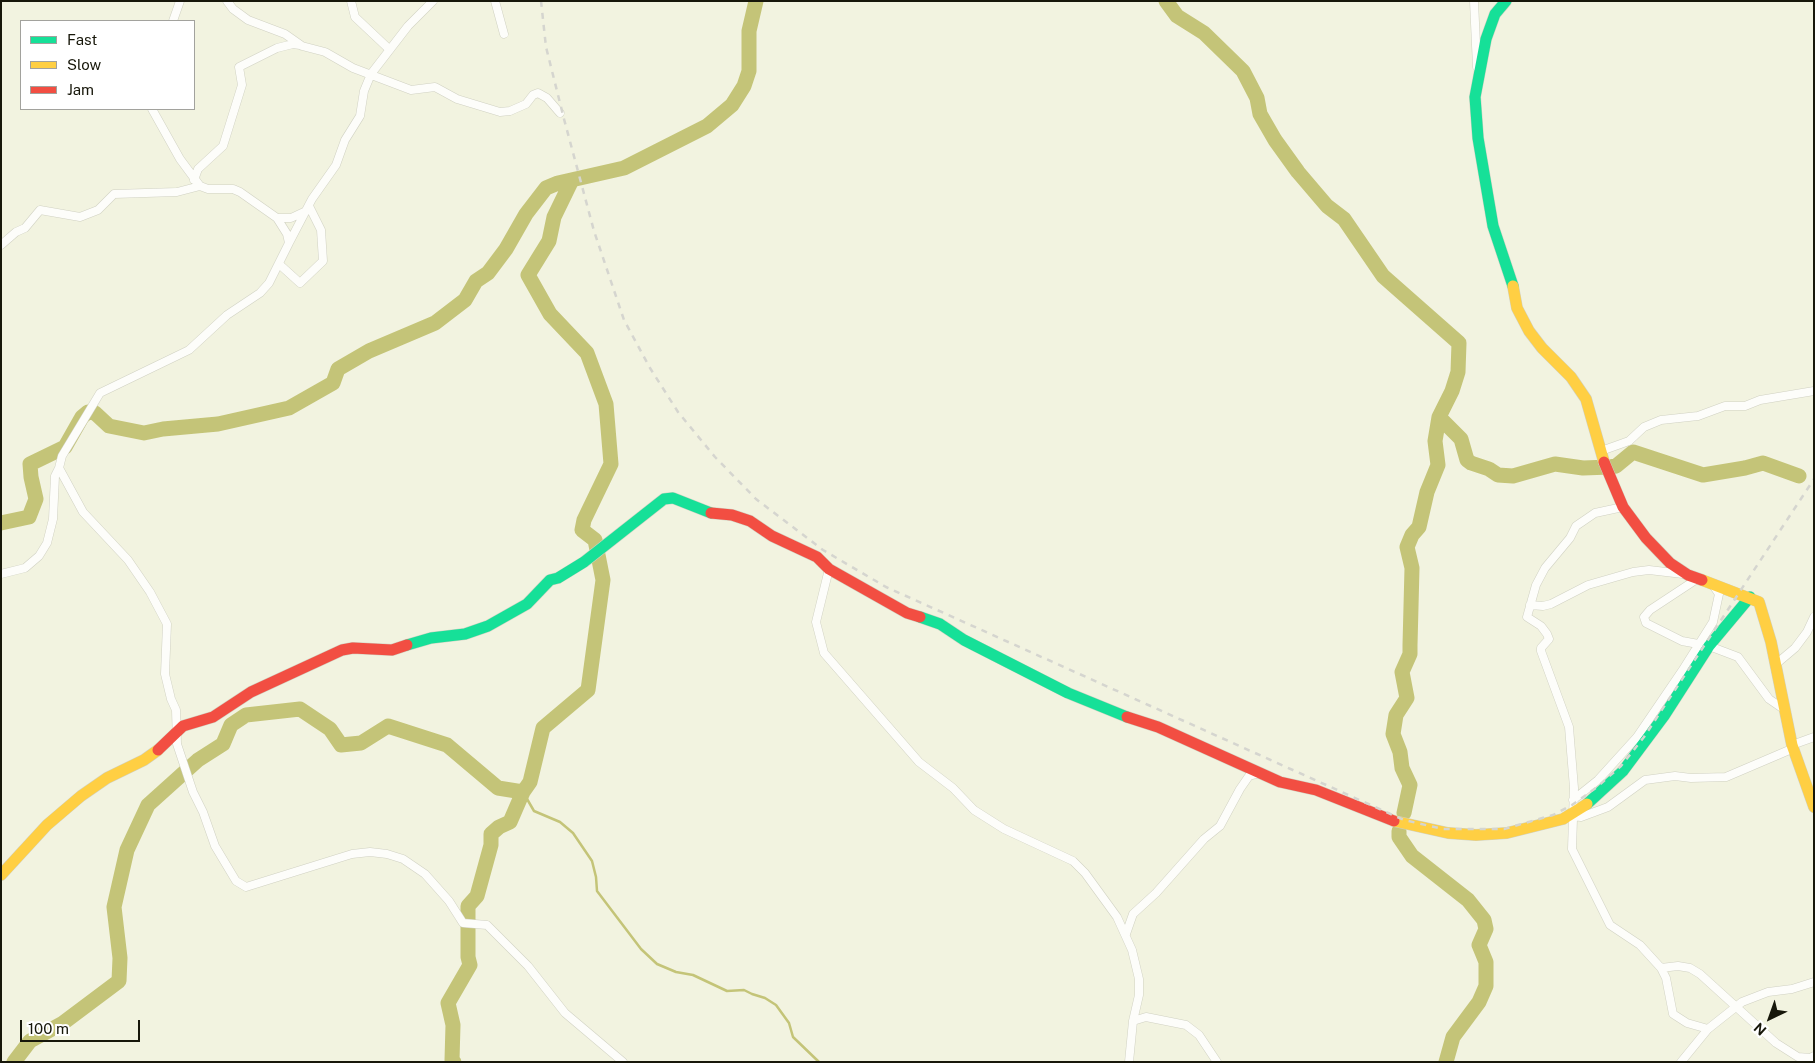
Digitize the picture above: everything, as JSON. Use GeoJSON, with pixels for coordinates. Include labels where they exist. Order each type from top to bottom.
{"type":"FeatureCollection","features":[{"type":"Feature","properties":{"kind":"street"},"geometry":{"type":"LineString","coordinates":[[173,20],[180,1]]}},
{"type":"Feature","properties":{"kind":"street"},"geometry":{"type":"LineString","coordinates":[[226,1],[232,9],[248,20],[285,34],[302,46]]}},
{"type":"Feature","properties":{"kind":"street"},"geometry":{"type":"LineString","coordinates":[[350,1],[355,17],[389,49]]}},
{"type":"Feature","properties":{"kind":"street"},"geometry":{"type":"LineString","coordinates":[[1,574],[25,568],[39,556],[47,543],[53,519],[55,476],[62,456],[100,393],[189,350],[227,315],[265,289],[308,209],[336,165],[345,140],[360,116],[364,90],[371,74],[389,49],[433,1]]}},
{"type":"Feature","properties":{"kind":"street"},"geometry":{"type":"LineString","coordinates":[[495,1],[504,34]]}},
{"type":"Feature","properties":{"kind":"street"},"geometry":{"type":"LineString","coordinates":[[1474,1],[1477,79]]}},
{"type":"Feature","properties":{"kind":"street"},"geometry":{"type":"LineString","coordinates":[[1506,1],[1492,20],[1477,79],[1475,97],[1478,138],[1493,226],[1513,286],[1517,308],[1538,343],[1578,386],[1586,400],[1601,451],[1623,506],[1663,557],[1692,577]]}},
{"type":"Feature","properties":{"kind":"street"},"geometry":{"type":"LineString","coordinates":[[194,180],[198,169],[223,146],[242,85],[239,67],[277,48],[293,44],[325,52],[353,68],[411,90],[435,87],[457,98],[500,112],[510,111],[526,104],[533,95],[538,93],[547,98],[560,113]]}},
{"type":"Feature","properties":{"kind":"street"},"geometry":{"type":"LineString","coordinates":[[153,110],[194,180],[200,186],[208,189],[232,189],[240,192],[277,218],[287,234],[289,243]]}},
{"type":"Feature","properties":{"kind":"street"},"geometry":{"type":"LineString","coordinates":[[1,245],[16,232],[25,228],[40,210],[80,217],[98,210],[114,194],[176,192],[200,186]]}},
{"type":"Feature","properties":{"kind":"street"},"geometry":{"type":"LineString","coordinates":[[277,218],[291,218],[308,209]]}},
{"type":"Feature","properties":{"kind":"street"},"geometry":{"type":"LineString","coordinates":[[279,264],[300,283],[323,261],[321,230],[308,209]]}},
{"type":"Feature","properties":{"kind":"street"},"geometry":{"type":"LineString","coordinates":[[1601,451],[1629,441],[1644,427],[1661,420],[1698,416],[1725,406],[1744,406],[1760,400],[1814,391]]}},
{"type":"Feature","properties":{"kind":"street"},"geometry":{"type":"LineString","coordinates":[[59,468],[83,512],[102,535],[128,560],[150,592],[167,624],[165,674],[171,699],[176,710],[177,744],[193,792],[203,812],[215,846],[240,885],[252,887],[352,854],[370,852],[387,854],[403,859],[425,874],[449,901],[463,922],[487,925],[528,966],[560,1008],[623,1062]]}},
{"type":"Feature","properties":{"kind":"street"},"geometry":{"type":"LineString","coordinates":[[1,875],[47,826],[81,796],[107,778],[144,760],[164,745],[183,726],[213,717],[251,692],[342,650],[353,648],[392,650],[431,638],[465,634],[488,626],[527,604],[550,580],[558,578],[584,562],[664,499],[673,498],[711,513],[732,515],[750,521],[772,536],[817,557],[829,570],[867,589],[907,613],[940,624],[972,645],[1068,693],[1158,727],[1280,782],[1316,790],[1403,825],[1448,833],[1476,835],[1507,832],[1572,816],[1581,817],[1608,807],[1645,780],[1675,776],[1692,778],[1726,776],[1814,737]]}},
{"type":"Feature","properties":{"kind":"street"},"geometry":{"type":"LineString","coordinates":[[1623,506],[1595,513],[1576,526],[1570,538],[1545,568],[1536,585],[1528,617],[1541,626],[1549,639],[1541,648],[1541,651],[1569,728],[1573,800],[1572,849],[1610,925],[1640,945],[1661,968],[1666,978],[1673,1014],[1687,1023],[1708,1029]]}},
{"type":"Feature","properties":{"kind":"street"},"geometry":{"type":"LineString","coordinates":[[829,570],[816,622],[824,653],[918,762],[953,788],[974,810],[1004,829],[1073,861],[1102,895],[1126,934],[1139,979],[1139,995],[1133,1021],[1128,1062]]}},
{"type":"Feature","properties":{"kind":"street"},"geometry":{"type":"LineString","coordinates":[[1530,605],[1543,606],[1551,604],[1588,585],[1633,572],[1650,570],[1692,577],[1750,597],[1759,602],[1762,607],[1776,664],[1784,710],[1793,746],[1814,807]]}},
{"type":"Feature","properties":{"kind":"street"},"geometry":{"type":"LineString","coordinates":[[1692,577],[1650,610],[1644,617],[1646,623],[1682,641],[1704,645],[1738,657],[1769,699],[1784,710]]}},
{"type":"Feature","properties":{"kind":"street"},"geometry":{"type":"LineString","coordinates":[[1572,816],[1623,771],[1664,716],[1704,645],[1713,622],[1719,594],[1713,584]]}},
{"type":"Feature","properties":{"kind":"street"},"geometry":{"type":"LineString","coordinates":[[1573,800],[1598,780],[1637,737],[1704,645],[1750,597]]}},
{"type":"Feature","properties":{"kind":"street"},"geometry":{"type":"LineString","coordinates":[[1776,664],[1795,648],[1808,632],[1814,617]]}},
{"type":"Feature","properties":{"kind":"street"},"geometry":{"type":"LineString","coordinates":[[1126,934],[1133,914],[1156,893],[1204,839],[1220,826],[1249,776],[1260,772]]}},
{"type":"Feature","properties":{"kind":"street"},"geometry":{"type":"LineString","coordinates":[[1661,968],[1678,966],[1690,968],[1710,981],[1765,1035],[1784,1050],[1798,1057],[1810,1058],[1814,1056]]}},
{"type":"Feature","properties":{"kind":"street"},"geometry":{"type":"LineString","coordinates":[[1681,1062],[1708,1029],[1736,1006],[1768,992],[1792,990],[1814,982]]}},
{"type":"Feature","properties":{"kind":"street"},"geometry":{"type":"LineString","coordinates":[[1133,1021],[1146,1017],[1186,1025],[1199,1036],[1217,1062]]}},
{"type":"Feature","properties":{"kind":"waterway"},"geometry":{"type":"LineString","coordinates":[[1,523],[29,517],[36,499],[30,464],[65,447],[82,417],[88,412],[95,413],[109,426],[144,433],[163,429],[218,424],[289,408],[333,383],[338,369],[369,351],[435,323],[465,300],[476,281],[488,273],[506,249],[526,214],[546,188],[558,183],[624,168],[707,126],[732,105],[744,86],[749,71],[749,31],[756,1]]}},
{"type":"Feature","properties":{"kind":"waterway"},"geometry":{"type":"LineString","coordinates":[[1166,1],[1177,16],[1204,33],[1243,71],[1257,98],[1260,114],[1275,140],[1298,172],[1327,206],[1344,219],[1383,276],[1459,343],[1458,372],[1452,391],[1439,417],[1435,441],[1438,465],[1427,492],[1419,527],[1412,535],[1407,547],[1412,568],[1410,654],[1402,672],[1407,698],[1396,715],[1393,734],[1400,752],[1402,768],[1410,785],[1404,813]]}},
{"type":"Feature","properties":{"kind":"waterway"},"geometry":{"type":"LineString","coordinates":[[454,1062],[452,1060],[453,1025],[448,1003],[470,965],[468,957],[468,906],[477,896],[491,845],[491,834],[499,827],[510,822],[523,792],[530,782],[543,728],[588,690],[603,580],[595,540],[582,530],[584,520],[611,464],[606,404],[587,353],[550,314],[528,275],[549,241],[554,217],[572,180]]}},
{"type":"Feature","properties":{"kind":"waterway"},"geometry":{"type":"LineString","coordinates":[[1439,417],[1461,439],[1467,460],[1498,475],[1513,476],[1555,464],[1583,468],[1616,466],[1633,452],[1703,475],[1763,463],[1799,476]]}},
{"type":"Feature","properties":{"kind":"waterway"},"geometry":{"type":"LineString","coordinates":[[14,1062],[30,1041],[63,1023],[119,981],[120,958],[114,907],[127,850],[148,805],[198,760],[223,744],[231,725],[246,715],[300,709],[330,729],[341,745],[361,743],[388,726],[447,745],[498,788],[523,792]]}},
{"type":"Feature","properties":{"kind":"waterway"},"geometry":{"type":"LineString","coordinates":[[523,792],[534,811],[560,822],[573,833],[592,861],[597,891],[641,949],[657,964],[676,972],[693,975],[727,991],[744,990],[765,998],[776,1005],[789,1023],[793,1037],[819,1062]]}},
{"type":"Feature","properties":{"kind":"waterway"},"geometry":{"type":"LineString","coordinates":[[1399,831],[1399,837],[1412,856],[1468,900],[1484,920],[1486,929],[1479,945],[1486,962],[1486,986],[1479,1002],[1453,1037],[1446,1062]]}},
{"type":"Feature","properties":{"kind":"railway"},"geometry":{"type":"LineString","coordinates":[[541,1],[546,47],[564,119],[594,231],[624,320],[650,368],[678,412],[715,457],[756,499],[823,550],[886,587],[1404,820],[1443,829],[1504,829],[1553,815],[1572,805],[1597,787],[1621,766],[1644,737],[1814,479]]}},
{"type":"Feature","properties":{"kind":"traffic: fast"},"geometry":{"type":"LineString","coordinates":[[1506,1],[1495,14],[1486,39],[1475,97],[1478,138],[1493,226],[1513,286]]}},
{"type":"Feature","properties":{"kind":"traffic: fast"},"geometry":{"type":"LineString","coordinates":[[407,645],[431,638],[465,634],[488,626],[527,604],[550,580],[558,578],[584,562],[664,499],[673,498],[711,513]]}},
{"type":"Feature","properties":{"kind":"traffic: fast"},"geometry":{"type":"LineString","coordinates":[[1587,804],[1623,771],[1664,716],[1709,646],[1750,597]]}},
{"type":"Feature","properties":{"kind":"traffic: fast"},"geometry":{"type":"LineString","coordinates":[[920,617],[940,624],[964,640],[1068,693],[1127,717]]}},
{"type":"Feature","properties":{"kind":"traffic: slow"},"geometry":{"type":"LineString","coordinates":[[1513,286],[1517,308],[1529,331],[1542,348],[1571,377],[1586,399],[1604,462]]}},
{"type":"Feature","properties":{"kind":"traffic: slow"},"geometry":{"type":"LineString","coordinates":[[1702,580],[1759,602],[1771,642],[1792,745],[1814,807]]}},
{"type":"Feature","properties":{"kind":"traffic: slow"},"geometry":{"type":"LineString","coordinates":[[1,875],[47,825],[81,796],[107,778],[144,760],[158,750]]}},
{"type":"Feature","properties":{"kind":"traffic: slow"},"geometry":{"type":"LineString","coordinates":[[1394,821],[1448,833],[1476,835],[1507,833],[1563,819],[1587,804]]}},
{"type":"Feature","properties":{"kind":"traffic: jam"},"geometry":{"type":"LineString","coordinates":[[1604,462],[1623,507],[1646,538],[1670,563],[1688,575],[1702,580]]}},
{"type":"Feature","properties":{"kind":"traffic: jam"},"geometry":{"type":"LineString","coordinates":[[711,513],[732,515],[750,521],[772,536],[817,557],[829,569],[907,613],[920,617]]}},
{"type":"Feature","properties":{"kind":"traffic: jam"},"geometry":{"type":"LineString","coordinates":[[158,750],[183,726],[213,717],[251,692],[342,650],[353,648],[392,650],[407,645]]}},
{"type":"Feature","properties":{"kind":"traffic: jam"},"geometry":{"type":"LineString","coordinates":[[1127,717],[1158,727],[1280,782],[1316,790],[1394,821]]}}]}
